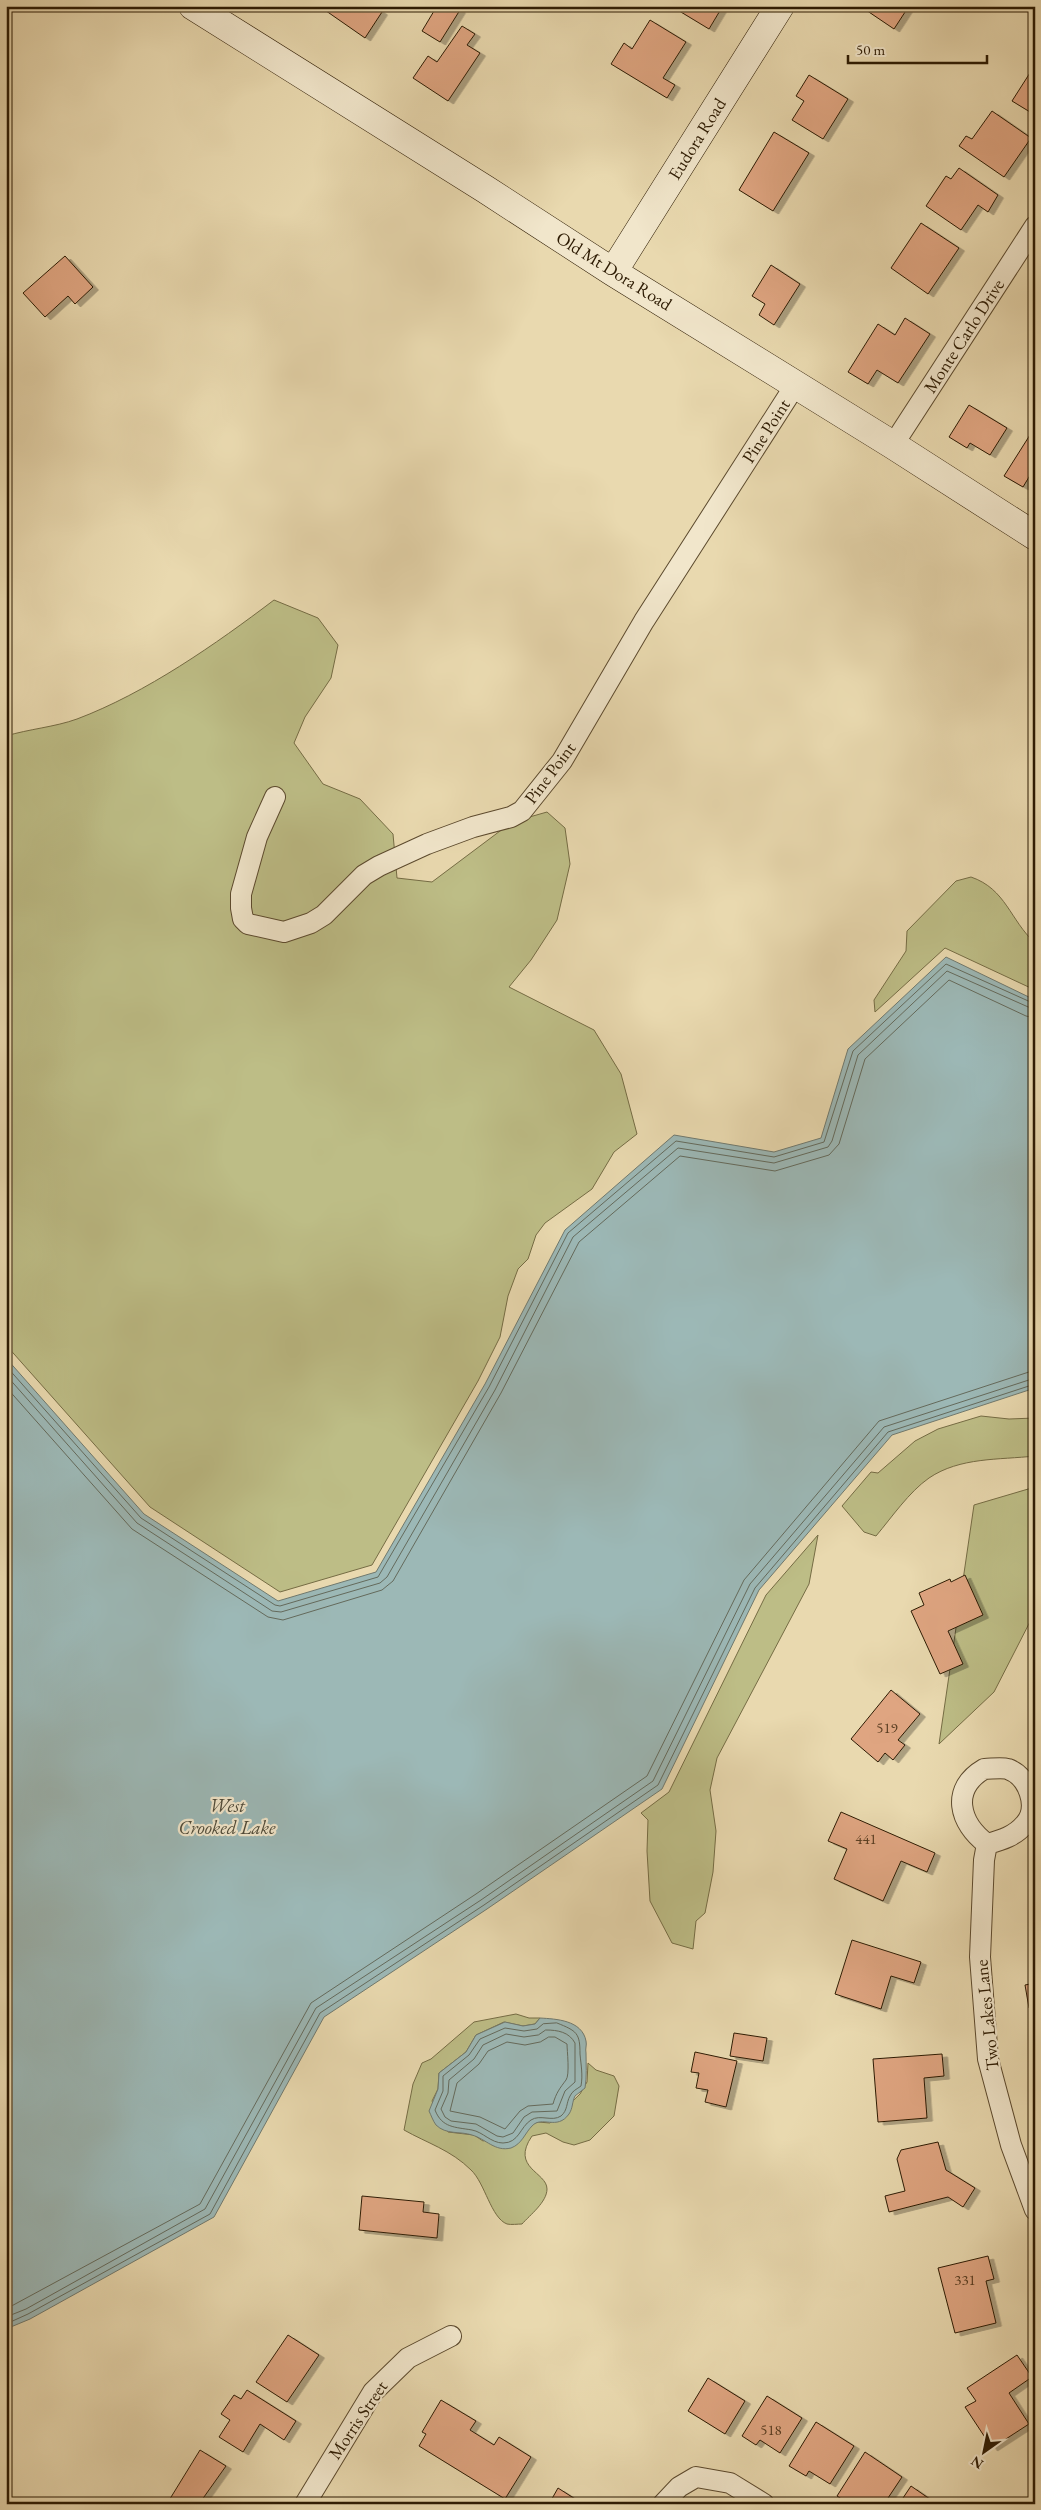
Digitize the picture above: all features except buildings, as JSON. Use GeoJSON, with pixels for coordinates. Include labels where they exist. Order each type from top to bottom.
{"type":"FeatureCollection","features":[{"type":"Feature","properties":{"kind":"street","name":"Old Mt Dora Road"},"geometry":{"type":"LineString","coordinates":[[193,6],[1035,536]]}},
{"type":"Feature","properties":{"kind":"street","name":"Eudora Road"},"geometry":{"type":"LineString","coordinates":[[613,272],[780,6]]}},
{"type":"Feature","properties":{"kind":"street","name":"Monte Carlo Drive"},"geometry":{"type":"LineString","coordinates":[[893,445],[1035,226]]}},
{"type":"Feature","properties":{"kind":"street","name":"Pine Point"},"geometry":{"type":"LineString","coordinates":[[275,797],[256,837],[241,894],[241,908],[243,918],[248,924],[284,932],[295,930],[317,919],[364,875],[379,866],[427,844],[472,827],[511,817],[522,810],[562,761],[644,621],[796,384]]}},
{"type":"Feature","properties":{"kind":"street","name":"Two Lakes Lane"},"geometry":{"type":"LineString","coordinates":[[987,1844],[984,1860],[980,1957],[988,2059],[1011,2145],[1035,2210]]}},
{"type":"Feature","properties":{"kind":"street","name":"Morris Street"},"geometry":{"type":"LineString","coordinates":[[305,2504],[373,2392],[408,2358],[451,2336]]}},
{"type":"Feature","properties":{"kind":"street"},"geometry":{"type":"LineString","coordinates":[[664,2504],[679,2487],[696,2477],[730,2483],[764,2504]]}},
{"type":"Feature","properties":{"kind":"green space"},"geometry":{"type":"Polygon","coordinates":[[[274,600],[318,618],[338,645],[331,678],[305,717],[294,743],[323,784],[360,799],[393,834],[397,878],[432,882],[512,822],[547,812],[565,828],[570,864],[557,920],[531,960],[509,987],[594,1030],[621,1074],[637,1134],[614,1152],[592,1189],[545,1223],[536,1235],[528,1259],[518,1269],[508,1296],[500,1337],[478,1381],[372,1565],[280,1592],[150,1507],[6,1345],[6,736],[77,719],[129,696],[180,666],[274,600]]]}},
{"type":"Feature","properties":{"kind":"green space"},"geometry":{"type":"Polygon","coordinates":[[[971,877],[983,882],[1000,897],[1035,943],[1035,990],[945,948],[875,1012],[874,1000],[906,951],[907,931],[956,881],[971,877]]]}},
{"type":"Feature","properties":{"kind":"green space"},"geometry":{"type":"Polygon","coordinates":[[[981,1416],[1009,1419],[1035,1418],[1035,1456],[967,1463],[941,1471],[915,1490],[876,1536],[864,1532],[842,1506],[871,1472],[878,1473],[915,1441],[938,1429],[981,1416]]]}},
{"type":"Feature","properties":{"kind":"green space"},"geometry":{"type":"Polygon","coordinates":[[[1035,1487],[1035,1612],[994,1692],[939,1744],[974,1505],[1035,1487]]]}},
{"type":"Feature","properties":{"kind":"green space"},"geometry":{"type":"Polygon","coordinates":[[[818,1535],[809,1584],[717,1758],[710,1790],[716,1831],[713,1872],[705,1913],[696,1921],[693,1949],[672,1943],[650,1901],[647,1851],[648,1820],[641,1813],[669,1792],[766,1595],[818,1535]]]}},
{"type":"Feature","properties":{"kind":"green space"},"geometry":{"type":"Polygon","coordinates":[[[516,2014],[529,2018],[540,2018],[535,2024],[523,2026],[504,2022],[476,2035],[466,2052],[439,2073],[438,2089],[432,2101],[448,2132],[474,2135],[483,2141],[538,2122],[550,2123],[580,2094],[587,2082],[588,2063],[596,2070],[614,2076],[619,2086],[614,2116],[590,2140],[574,2145],[563,2142],[546,2133],[532,2136],[526,2147],[525,2155],[531,2168],[545,2183],[546,2194],[541,2203],[522,2224],[507,2224],[501,2220],[492,2208],[480,2183],[471,2170],[447,2152],[404,2130],[413,2084],[422,2063],[431,2059],[474,2022],[516,2014]]]}},
{"type":"Feature","properties":{"kind":"water","name":"West Crooked Lake"},"geometry":{"type":"Polygon","coordinates":[[[946,957],[1035,1000],[1035,1388],[892,1435],[759,1590],[662,1789],[487,1909],[324,2017],[214,2217],[30,2319],[6,2329],[6,1358],[144,1514],[278,1601],[376,1572],[485,1384],[565,1230],[674,1135],[774,1152],[821,1138],[848,1049],[946,957]]]}},
{"type":"Feature","properties":{"kind":"water"},"geometry":{"type":"Polygon","coordinates":[[[540,2018],[568,2022],[584,2034],[586,2041],[585,2088],[575,2096],[569,2114],[560,2122],[536,2123],[518,2144],[505,2149],[495,2147],[472,2135],[449,2132],[436,2125],[429,2111],[438,2089],[439,2073],[466,2052],[476,2035],[505,2022],[523,2026],[535,2024],[540,2018]]]}}]}
